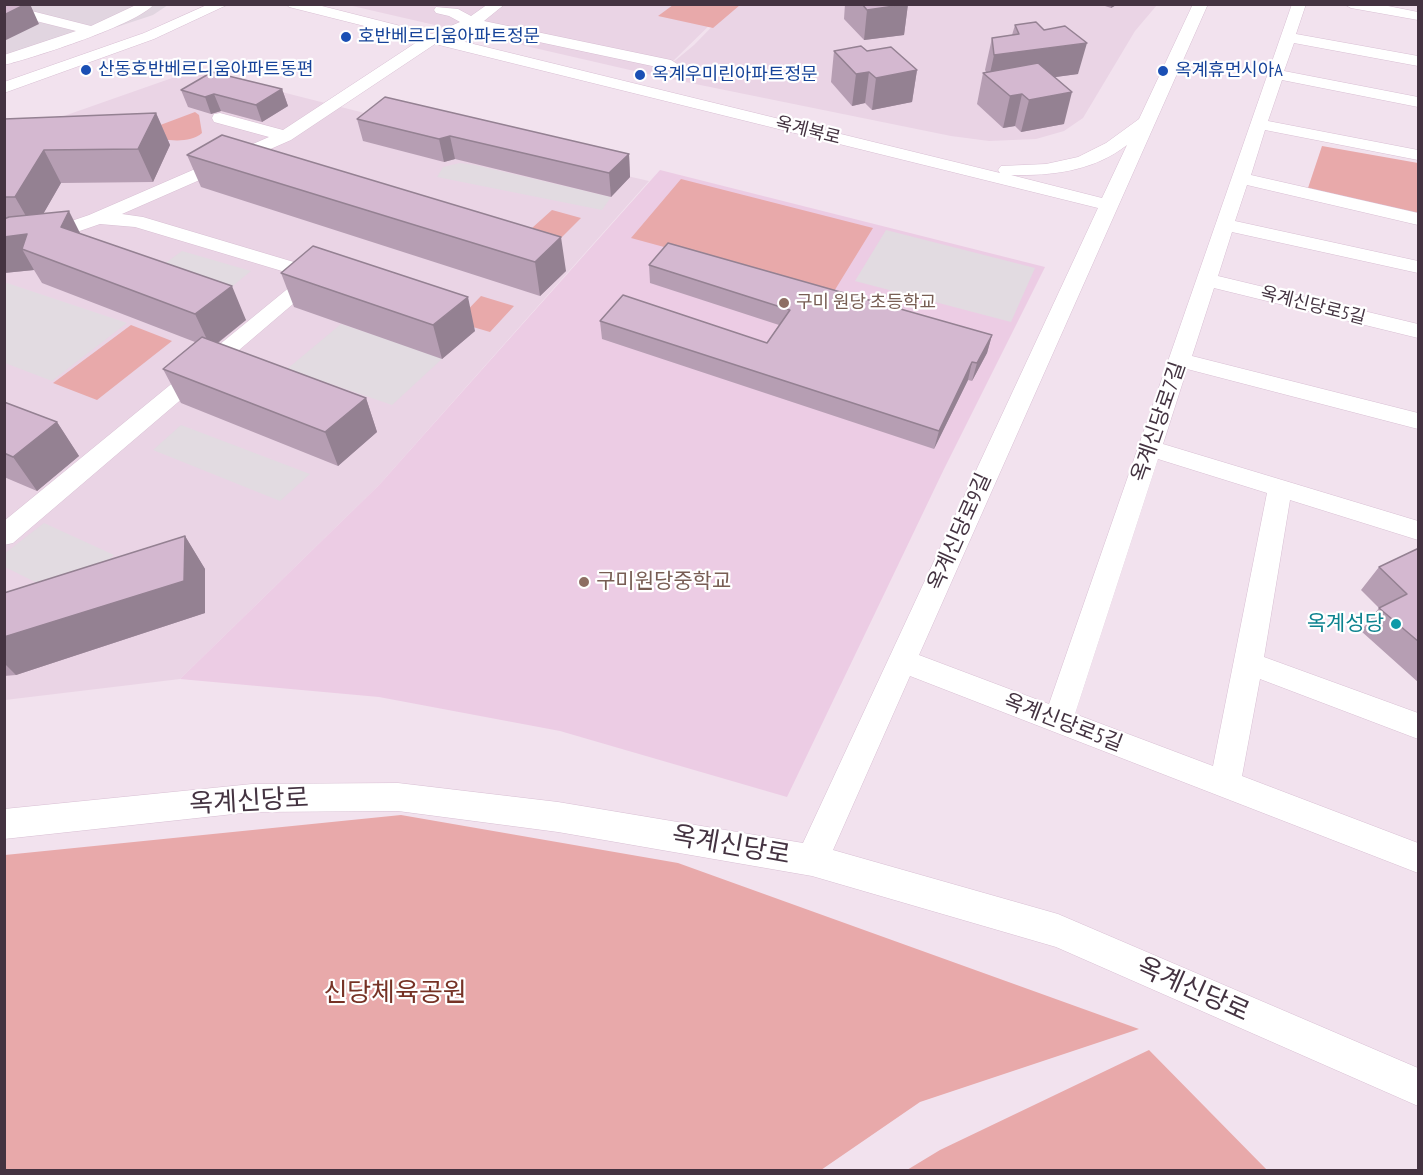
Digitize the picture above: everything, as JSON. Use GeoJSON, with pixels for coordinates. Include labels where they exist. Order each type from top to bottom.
{"type":"FeatureCollection","features":[{"type":"Feature","properties":{"kind":"street"},"geometry":{"type":"LineString","coordinates":[[4,60],[92,31],[142,9],[147,4]]}},
{"type":"Feature","properties":{"kind":"street"},"geometry":{"type":"LineString","coordinates":[[4,80],[96,48],[203,4]]}},
{"type":"Feature","properties":{"kind":"street"},"geometry":{"type":"LineString","coordinates":[[4,88],[149,36],[222,4]]}},
{"type":"Feature","properties":{"kind":"street","name":"옥계북로"},"geometry":{"type":"LineString","coordinates":[[294,4],[1108,205]]}},
{"type":"Feature","properties":{"kind":"street"},"geometry":{"type":"LineString","coordinates":[[4,251],[96,219],[285,136],[432,39],[472,23],[498,4]]}},
{"type":"Feature","properties":{"kind":"street"},"geometry":{"type":"LineString","coordinates":[[1108,205],[1201,4]]}},
{"type":"Feature","properties":{"kind":"street","name":"옥계신당로7길"},"geometry":{"type":"LineString","coordinates":[[1058,721],[1299,4]]}},
{"type":"Feature","properties":{"kind":"street"},"geometry":{"type":"LineString","coordinates":[[1351,4],[1419,16]]}},
{"type":"Feature","properties":{"kind":"street"},"geometry":{"type":"LineString","coordinates":[[4,8],[92,31]]}},
{"type":"Feature","properties":{"kind":"street"},"geometry":{"type":"LineString","coordinates":[[432,39],[454,9],[472,23],[671,66]]}},
{"type":"Feature","properties":{"kind":"street"},"geometry":{"type":"LineString","coordinates":[[1288,37],[1419,61]]}},
{"type":"Feature","properties":{"kind":"street"},"geometry":{"type":"LineString","coordinates":[[1276,74],[1419,102]]}},
{"type":"Feature","properties":{"kind":"street"},"geometry":{"type":"LineString","coordinates":[[220,118],[285,136]]}},
{"type":"Feature","properties":{"kind":"street"},"geometry":{"type":"LineString","coordinates":[[938,163],[979,170],[1022,171],[1063,167],[1090,159],[1110,149],[1147,118]]}},
{"type":"Feature","properties":{"kind":"street"},"geometry":{"type":"LineString","coordinates":[[1259,124],[1419,155]]}},
{"type":"Feature","properties":{"kind":"street"},"geometry":{"type":"LineString","coordinates":[[1241,178],[1419,219]]}},
{"type":"Feature","properties":{"kind":"street","name":"옥계신당로9길"},"geometry":{"type":"LineString","coordinates":[[812,860],[1108,205]]}},
{"type":"Feature","properties":{"kind":"street"},"geometry":{"type":"LineString","coordinates":[[4,536],[317,275],[136,221],[117,218],[96,219]]}},
{"type":"Feature","properties":{"kind":"street"},"geometry":{"type":"LineString","coordinates":[[1225,225],[1419,267]]}},
{"type":"Feature","properties":{"kind":"street","name":"옥계신당로5길"},"geometry":{"type":"LineString","coordinates":[[1207,280],[1419,332]]}},
{"type":"Feature","properties":{"kind":"street"},"geometry":{"type":"LineString","coordinates":[[1180,360],[1419,421]]}},
{"type":"Feature","properties":{"kind":"street"},"geometry":{"type":"LineString","coordinates":[[1150,448],[1419,530]]}},
{"type":"Feature","properties":{"kind":"street"},"geometry":{"type":"LineString","coordinates":[[1225,784],[1250,663],[1280,487]]}},
{"type":"Feature","properties":{"kind":"street","name":"옥계신당로5길"},"geometry":{"type":"LineString","coordinates":[[902,661],[1419,858]]}},
{"type":"Feature","properties":{"kind":"street"},"geometry":{"type":"LineString","coordinates":[[1250,663],[1419,726]]}},
{"type":"Feature","properties":{"kind":"street","name":"옥계신당로"},"geometry":{"type":"LineString","coordinates":[[4,824],[252,798],[398,797],[558,817],[812,860],[1058,931],[1419,1087]]}},
{"type":"Feature","properties":{"kind":"shaded area"},"geometry":{"type":"Polygon","coordinates":[[[4,5],[168,5],[153,15],[5,64],[4,5]]]}},
{"type":"Feature","properties":{"kind":"shaded area"},"geometry":{"type":"Polygon","coordinates":[[[348,5],[730,5],[665,69],[694,45],[733,5],[1157,5],[1135,31],[1083,118],[1064,131],[1036,139],[989,141],[951,136],[656,76],[348,5]]]}},
{"type":"Feature","properties":{"kind":"shaded area"},"geometry":{"type":"Polygon","coordinates":[[[195,70],[467,139],[649,181],[379,485],[180,679],[5,700],[4,137],[195,70]]]}},
{"type":"Feature","properties":{"kind":"shaded area"},"geometry":{"type":"Polygon","coordinates":[[[460,163],[611,197],[602,210],[437,177],[443,167],[460,163]]]}},
{"type":"Feature","properties":{"kind":"shaded area","name":"구미원당중학교"},"geometry":{"type":"Polygon","coordinates":[[[660,170],[1045,267],[944,469],[787,797],[560,731],[379,697],[180,679],[379,485],[660,170]]]}},
{"type":"Feature","properties":{"kind":"shaded area"},"geometry":{"type":"Polygon","coordinates":[[[886,230],[1035,268],[1011,322],[855,281],[886,230]]]}},
{"type":"Feature","properties":{"kind":"shaded area"},"geometry":{"type":"Polygon","coordinates":[[[182,251],[251,271],[218,298],[149,275],[182,251]]]}},
{"type":"Feature","properties":{"kind":"shaded area"},"geometry":{"type":"Polygon","coordinates":[[[7,283],[127,323],[52,381],[5,363],[4,285],[7,283]]]}},
{"type":"Feature","properties":{"kind":"shaded area"},"geometry":{"type":"Polygon","coordinates":[[[341,324],[443,358],[392,405],[287,369],[341,324]]]}},
{"type":"Feature","properties":{"kind":"shaded area"},"geometry":{"type":"Polygon","coordinates":[[[181,425],[310,474],[280,501],[153,450],[181,425]]]}},
{"type":"Feature","properties":{"kind":"shaded area"},"geometry":{"type":"Polygon","coordinates":[[[44,523],[114,555],[67,598],[5,567],[4,554],[44,523]]]}},
{"type":"Feature","properties":{"kind":"green space"},"geometry":{"type":"Polygon","coordinates":[[[673,5],[740,5],[713,28],[658,16],[673,5]]]}},
{"type":"Feature","properties":{"kind":"green space"},"geometry":{"type":"Polygon","coordinates":[[[195,112],[199,115],[202,133],[197,137],[183,140],[147,138],[147,130],[195,112]]]}},
{"type":"Feature","properties":{"kind":"green space"},"geometry":{"type":"Polygon","coordinates":[[[1322,146],[1418,163],[1417,213],[1308,188],[1322,146]]]}},
{"type":"Feature","properties":{"kind":"green space"},"geometry":{"type":"Polygon","coordinates":[[[681,179],[873,228],[833,293],[631,238],[681,179]]]}},
{"type":"Feature","properties":{"kind":"green space"},"geometry":{"type":"Polygon","coordinates":[[[552,210],[581,218],[554,245],[522,237],[552,210]]]}},
{"type":"Feature","properties":{"kind":"green space"},"geometry":{"type":"Polygon","coordinates":[[[481,296],[514,306],[490,332],[456,322],[481,296]]]}},
{"type":"Feature","properties":{"kind":"green space"},"geometry":{"type":"Polygon","coordinates":[[[131,325],[172,341],[97,400],[53,383],[131,325]]]}},
{"type":"Feature","properties":{"kind":"green space","name":"신당체육공원"},"geometry":{"type":"Polygon","coordinates":[[[401,815],[678,863],[1139,1029],[920,1102],[821,1170],[5,1170],[5,855],[401,815]]]}},
{"type":"Feature","properties":{"kind":"green space"},"geometry":{"type":"Polygon","coordinates":[[[1149,1050],[1267,1170],[907,1170],[940,1150],[1149,1050]]]}},
{"type":"Feature","properties":{"kind":"building"},"geometry":{"type":"Polygon","coordinates":[[[4,4],[26,4],[4,15],[4,4]]]}},
{"type":"Feature","properties":{"kind":"building"},"geometry":{"type":"Polygon","coordinates":[[[862,4],[908,4],[867,10],[862,4]]]}},
{"type":"Feature","properties":{"kind":"building"},"geometry":{"type":"Polygon","coordinates":[[[1036,22],[1044,30],[1065,26],[1087,43],[994,55],[992,38],[1019,34],[1015,25],[1036,22]]]}},
{"type":"Feature","properties":{"kind":"building"},"geometry":{"type":"Polygon","coordinates":[[[861,46],[867,51],[891,47],[917,70],[876,78],[869,72],[856,74],[834,51],[861,46]]]}},
{"type":"Feature","properties":{"kind":"building"},"geometry":{"type":"Polygon","coordinates":[[[1038,63],[1072,92],[1029,100],[1022,94],[1010,96],[983,73],[1038,63]]]}},
{"type":"Feature","properties":{"kind":"building"},"geometry":{"type":"Polygon","coordinates":[[[212,72],[282,89],[256,105],[214,94],[205,97],[181,90],[212,72]]]}},
{"type":"Feature","properties":{"kind":"building"},"geometry":{"type":"Polygon","coordinates":[[[385,97],[629,154],[609,173],[450,136],[439,139],[357,119],[385,97]]]}},
{"type":"Feature","properties":{"kind":"building"},"geometry":{"type":"Polygon","coordinates":[[[156,113],[138,149],[44,150],[15,197],[4,197],[4,119],[156,113]]]}},
{"type":"Feature","properties":{"kind":"building"},"geometry":{"type":"Polygon","coordinates":[[[222,135],[561,237],[535,262],[187,155],[222,135]]]}},
{"type":"Feature","properties":{"kind":"building"},"geometry":{"type":"Polygon","coordinates":[[[69,211],[61,227],[232,286],[195,314],[22,249],[27,234],[4,237],[4,219],[9,217],[69,211]]]}},
{"type":"Feature","properties":{"kind":"building"},"geometry":{"type":"Polygon","coordinates":[[[668,243],[992,335],[977,363],[972,362],[939,431],[600,321],[623,295],[767,343],[790,310],[649,265],[668,243]]]}},
{"type":"Feature","properties":{"kind":"building"},"geometry":{"type":"Polygon","coordinates":[[[313,246],[468,297],[433,325],[281,273],[313,246]]]}},
{"type":"Feature","properties":{"kind":"building"},"geometry":{"type":"Polygon","coordinates":[[[202,337],[366,398],[325,432],[163,369],[202,337]]]}},
{"type":"Feature","properties":{"kind":"building"},"geometry":{"type":"Polygon","coordinates":[[[4,402],[57,422],[13,457],[4,453],[4,402]]]}},
{"type":"Feature","properties":{"kind":"building"},"geometry":{"type":"Polygon","coordinates":[[[185,536],[184,581],[4,637],[4,593],[185,536]]]}},
{"type":"Feature","properties":{"kind":"building"},"geometry":{"type":"Polygon","coordinates":[[[1419,548],[1419,642],[1379,608],[1407,594],[1379,567],[1419,548]]]}},
{"type":"Feature","properties":{"kind":"place","name":"호반베르디움아파트정문"},"geometry":{"type":"Point","coordinates":[346,37]}},
{"type":"Feature","properties":{"kind":"place","name":"산동호반베르디움아파트동편"},"geometry":{"type":"Point","coordinates":[86,70]}},
{"type":"Feature","properties":{"kind":"place","name":"옥계휴먼시아A"},"geometry":{"type":"Point","coordinates":[1163,71]}},
{"type":"Feature","properties":{"kind":"place","name":"옥계우미린아파트정문"},"geometry":{"type":"Point","coordinates":[640,75]}},
{"type":"Feature","properties":{"kind":"place","name":"구미 원당 초등학교"},"geometry":{"type":"Point","coordinates":[784,303]}},
{"type":"Feature","properties":{"kind":"place","name":"구미원당중학교"},"geometry":{"type":"Point","coordinates":[584,582]}},
{"type":"Feature","properties":{"kind":"place","name":"옥계성당"},"geometry":{"type":"Point","coordinates":[1396,624]}}]}
